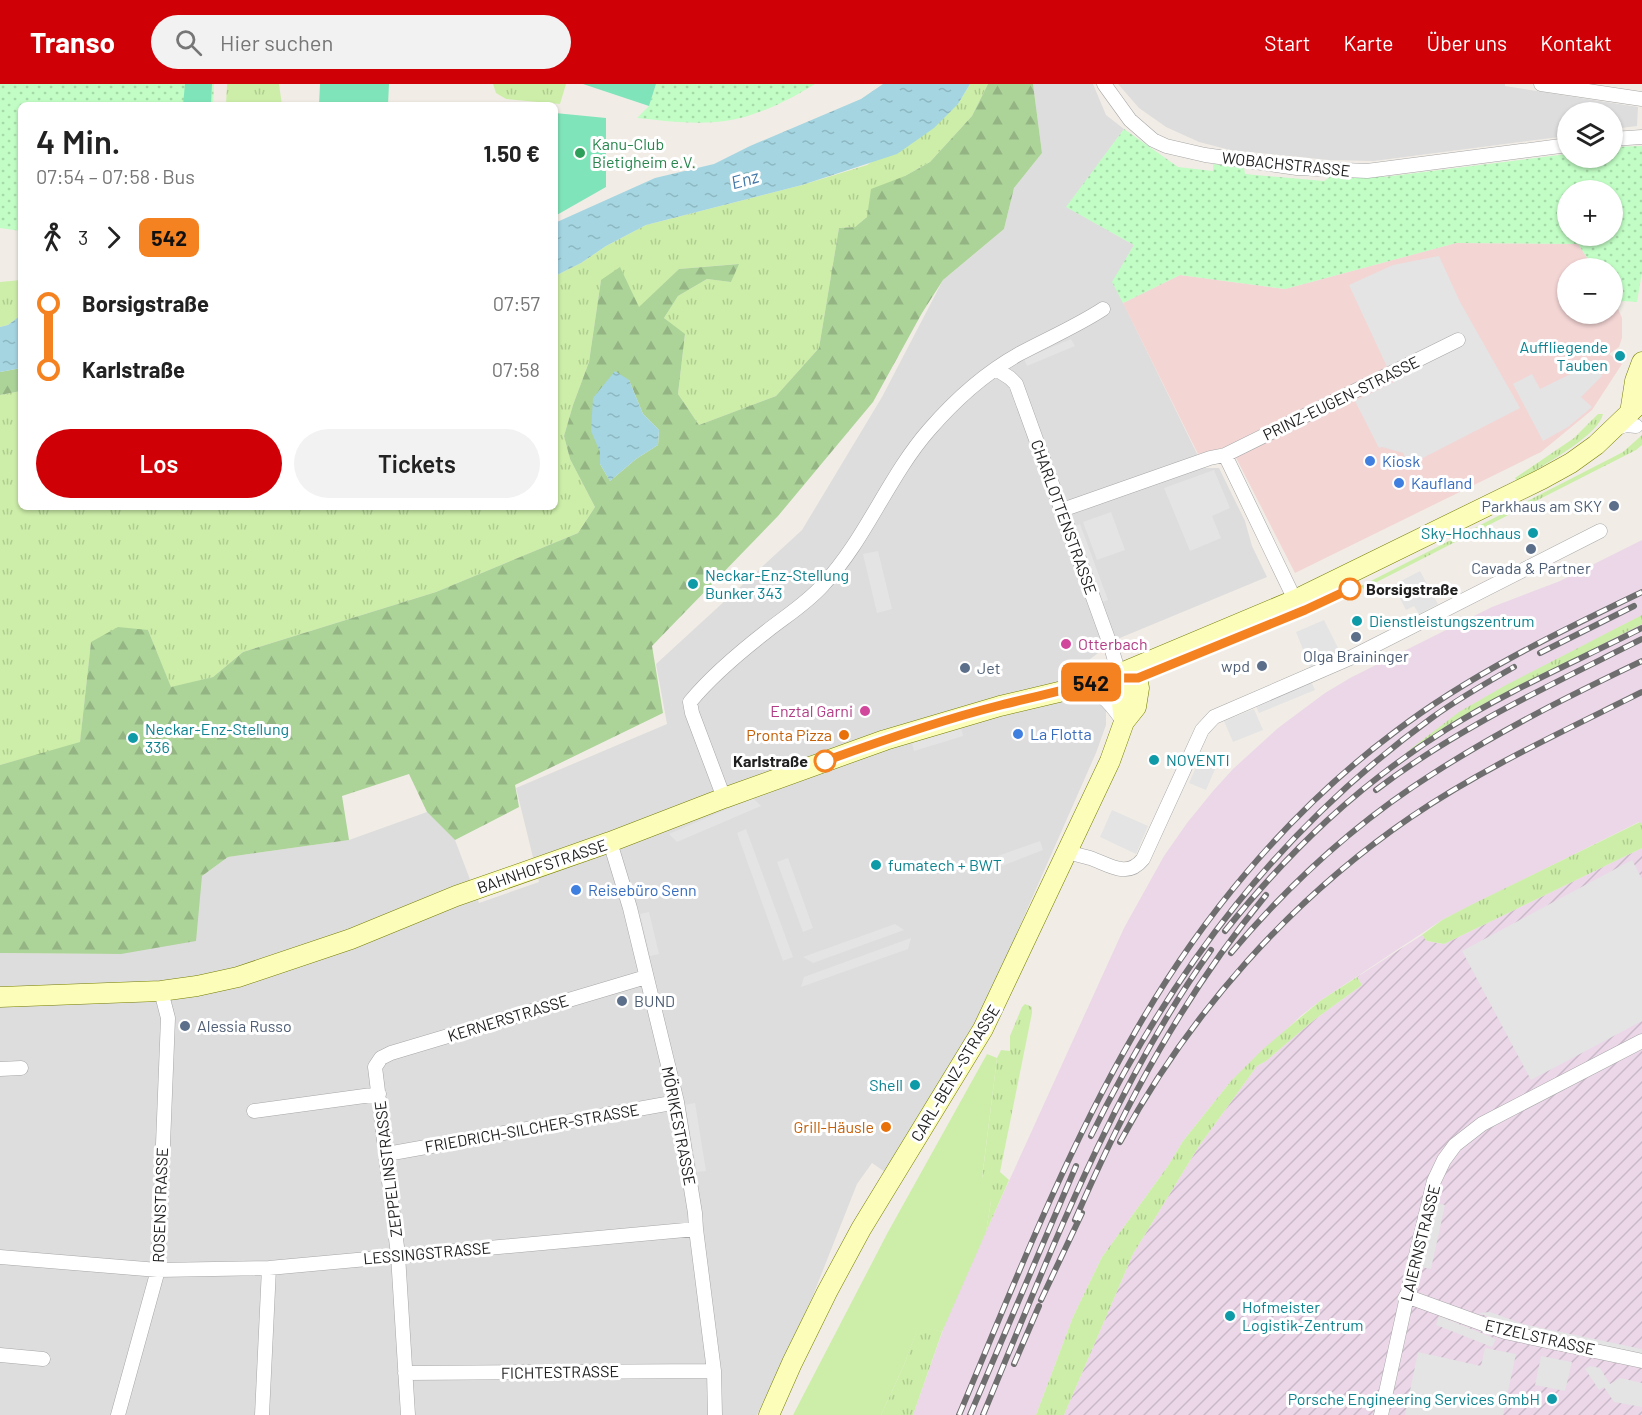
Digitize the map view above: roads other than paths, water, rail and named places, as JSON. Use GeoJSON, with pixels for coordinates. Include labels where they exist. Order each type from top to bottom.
{"type":"FeatureCollection","features":[{"type":"Feature","properties":{"kind":"street","name":"WOBACHSTRASSE"},"geometry":{"type":"LineString","coordinates":[[1104,84],[1124,115],[1153,140],[1166,146],[1205,155],[1286,166],[1367,171],[1557,146]]}},
{"type":"Feature","properties":{"kind":"street"},"geometry":{"type":"LineString","coordinates":[[1541,84],[1642,99]]}},
{"type":"Feature","properties":{"kind":"street"},"geometry":{"type":"LineString","coordinates":[[1623,138],[1642,137]]}},
{"type":"Feature","properties":{"kind":"street"},"geometry":{"type":"LineString","coordinates":[[724,798],[690,702],[735,657],[808,600],[823,585],[928,431],[948,409],[996,369],[1103,309]]}},
{"type":"Feature","properties":{"kind":"street","name":"PRINZ-EUGEN-STRASSE"},"geometry":{"type":"LineString","coordinates":[[1062,510],[1210,458],[1225,455],[1458,340]]}},
{"type":"Feature","properties":{"kind":"street","name":"BAHNHOFSTRASSE"},"geometry":{"type":"LineString","coordinates":[[0,997],[161,991],[238,977],[351,939],[456,896],[895,737],[1000,705],[1076,687],[1127,671],[1295,600],[1571,463],[1636,413],[1635,381],[1642,362]]}},
{"type":"Feature","properties":{"kind":"street","name":"CHARLOTTENSTRASSE"},"geometry":{"type":"LineString","coordinates":[[996,369],[1016,384],[1112,649],[1127,671]]}},
{"type":"Feature","properties":{"kind":"street"},"geometry":{"type":"LineString","coordinates":[[1225,455],[1295,600]]}},
{"type":"Feature","properties":{"kind":"street"},"geometry":{"type":"LineString","coordinates":[[1067,852],[1090,858],[1116,870],[1133,868],[1143,858],[1202,730],[1214,717],[1350,658],[1600,531]]}},
{"type":"Feature","properties":{"kind":"street","name":"CARL-BENZ-STRASSE"},"geometry":{"type":"LineString","coordinates":[[769,1415],[807,1333],[861,1229],[983,1029],[1110,761],[1124,722],[1127,671]]}},
{"type":"Feature","properties":{"kind":"street"},"geometry":{"type":"LineString","coordinates":[[1076,687],[1108,699],[1124,722]]}},
{"type":"Feature","properties":{"kind":"street","name":"MÖRIKESTRASSE"},"geometry":{"type":"LineString","coordinates":[[610,842],[630,908],[677,1102],[691,1180],[714,1371],[715,1415]]}},
{"type":"Feature","properties":{"kind":"street","name":"KERNERSTRASSE"},"geometry":{"type":"LineString","coordinates":[[375,1067],[381,1058],[391,1053],[646,977]]}},
{"type":"Feature","properties":{"kind":"street","name":"ROSENSTRASSE"},"geometry":{"type":"LineString","coordinates":[[118,1415],[158,1270],[168,1018],[161,991]]}},
{"type":"Feature","properties":{"kind":"street","name":"LAIERNSTRASSE"},"geometry":{"type":"LineString","coordinates":[[1381,1415],[1406,1296],[1434,1181],[1444,1160],[1467,1134],[1491,1118],[1642,1041]]}},
{"type":"Feature","properties":{"kind":"street","name":"ZEPPELINSTRASSE"},"geometry":{"type":"LineString","coordinates":[[375,1067],[398,1255],[408,1415]]}},
{"type":"Feature","properties":{"kind":"street"},"geometry":{"type":"LineString","coordinates":[[0,1070],[21,1068]]}},
{"type":"Feature","properties":{"kind":"street"},"geometry":{"type":"LineString","coordinates":[[254,1111],[379,1094]]}},
{"type":"Feature","properties":{"kind":"street","name":"FRIEDRICH-SILCHER-STRASSE"},"geometry":{"type":"LineString","coordinates":[[387,1154],[677,1102]]}},
{"type":"Feature","properties":{"kind":"street","name":"LESSINGSTRASSE"},"geometry":{"type":"LineString","coordinates":[[0,1257],[158,1270],[269,1268],[696,1229]]}},
{"type":"Feature","properties":{"kind":"street"},"geometry":{"type":"LineString","coordinates":[[262,1415],[269,1268]]}},
{"type":"Feature","properties":{"kind":"street","name":"ETZELSTRASSE"},"geometry":{"type":"LineString","coordinates":[[1406,1296],[1505,1332],[1642,1361]]}},
{"type":"Feature","properties":{"kind":"street"},"geometry":{"type":"LineString","coordinates":[[0,1355],[43,1359]]}},
{"type":"Feature","properties":{"kind":"street","name":"FICHTESTRASSE"},"geometry":{"type":"LineString","coordinates":[[405,1373],[714,1371]]}},
{"type":"Feature","properties":{"kind":"water","name":"Enz"},"geometry":{"type":"Polygon","coordinates":[[[883,84],[970,84],[958,104],[934,128],[897,154],[802,185],[646,225],[558,274],[558,222],[655,178],[714,164],[750,146],[861,99],[883,84]]]}},
{"type":"Feature","properties":{"kind":"water"},"geometry":{"type":"Polygon","coordinates":[[[18,317],[18,369],[0,372],[0,327],[8,325],[18,317]]]}},
{"type":"Feature","properties":{"kind":"water"},"geometry":{"type":"Polygon","coordinates":[[[615,371],[629,380],[643,414],[659,430],[658,445],[636,459],[610,481],[600,464],[600,452],[591,431],[593,398],[615,371]]]}},
{"type":"Feature","properties":{"kind":"railway"},"geometry":{"type":"LineString","coordinates":[[959,1415],[1039,1225],[1105,1086],[1156,997],[1184,954],[1247,872],[1318,797],[1356,763],[1425,710],[1515,655],[1642,592]]}},
{"type":"Feature","properties":{"kind":"railway"},"geometry":{"type":"LineString","coordinates":[[1540,653],[1634,606]]}},
{"type":"Feature","properties":{"kind":"railway"},"geometry":{"type":"LineString","coordinates":[[1225,931],[1275,873],[1327,820],[1415,750],[1494,701],[1642,628]]}},
{"type":"Feature","properties":{"kind":"railway"},"geometry":{"type":"LineString","coordinates":[[1376,790],[1472,727],[1642,639]]}},
{"type":"Feature","properties":{"kind":"railway"},"geometry":{"type":"LineString","coordinates":[[1231,953],[1301,878],[1352,833],[1406,792],[1459,757],[1511,728],[1642,661]]}},
{"type":"Feature","properties":{"kind":"railway"},"geometry":{"type":"LineString","coordinates":[[1091,1136],[1123,1075],[1195,959],[1236,905],[1280,854],[1327,805],[1378,760],[1443,710],[1514,667]]}},
{"type":"Feature","properties":{"kind":"railway"},"geometry":{"type":"LineString","coordinates":[[1120,1142],[1147,1095],[1211,1005],[1246,962],[1325,884],[1411,817],[1466,782],[1642,692]]}},
{"type":"Feature","properties":{"kind":"railway"},"geometry":{"type":"LineString","coordinates":[[1075,1220],[1136,1092],[1183,1010],[1237,932],[1266,895]]}},
{"type":"Feature","properties":{"kind":"railway"},"geometry":{"type":"LineString","coordinates":[[983,1415],[1058,1236],[1112,1117],[1175,1003],[1211,950]]}},
{"type":"Feature","properties":{"kind":"railway"},"geometry":{"type":"LineString","coordinates":[[970,1415],[1076,1166]]}},
{"type":"Feature","properties":{"kind":"railway"},"geometry":{"type":"LineString","coordinates":[[1041,1300],[1082,1213]]}},
{"type":"Feature","properties":{"kind":"railway"},"geometry":{"type":"LineString","coordinates":[[1014,1364],[1039,1306]]}},
{"type":"Feature","properties":{"kind":"place","name":"Kanu-Club Bietigheim e.V."},"geometry":{"type":"Point","coordinates":[580,153]}},
{"type":"Feature","properties":{"kind":"place","name":"Auffliegende Tauben"},"geometry":{"type":"Point","coordinates":[1620,356]}},
{"type":"Feature","properties":{"kind":"place","name":"Kiosk"},"geometry":{"type":"Point","coordinates":[1370,461]}},
{"type":"Feature","properties":{"kind":"place","name":"Kaufland"},"geometry":{"type":"Point","coordinates":[1399,483]}},
{"type":"Feature","properties":{"kind":"place","name":"Parkhaus am SKY"},"geometry":{"type":"Point","coordinates":[1614,506]}},
{"type":"Feature","properties":{"kind":"place","name":"Sky-Hochhaus"},"geometry":{"type":"Point","coordinates":[1533,533]}},
{"type":"Feature","properties":{"kind":"place","name":"Cavada & Partner"},"geometry":{"type":"Point","coordinates":[1531,549]}},
{"type":"Feature","properties":{"kind":"place","name":"Neckar-Enz-Stellung Bunker 343"},"geometry":{"type":"Point","coordinates":[693,584]}},
{"type":"Feature","properties":{"kind":"place","name":"Borsigstraße"},"geometry":{"type":"Point","coordinates":[1350,589]}},
{"type":"Feature","properties":{"kind":"place","name":"Dienstleistungszentrum"},"geometry":{"type":"Point","coordinates":[1357,621]}},
{"type":"Feature","properties":{"kind":"place","name":"Olga Braininger"},"geometry":{"type":"Point","coordinates":[1356,637]}},
{"type":"Feature","properties":{"kind":"place","name":"Otterbach"},"geometry":{"type":"Point","coordinates":[1066,644]}},
{"type":"Feature","properties":{"kind":"place","name":"wpd"},"geometry":{"type":"Point","coordinates":[1262,666]}},
{"type":"Feature","properties":{"kind":"place","name":"Jet"},"geometry":{"type":"Point","coordinates":[965,668]}},
{"type":"Feature","properties":{"kind":"place","name":"Enztal Garni"},"geometry":{"type":"Point","coordinates":[865,711]}},
{"type":"Feature","properties":{"kind":"place","name":"La Flotta"},"geometry":{"type":"Point","coordinates":[1018,734]}},
{"type":"Feature","properties":{"kind":"place","name":"Pronta Pizza"},"geometry":{"type":"Point","coordinates":[844,735]}},
{"type":"Feature","properties":{"kind":"place","name":"Neckar-Enz-Stellung 336"},"geometry":{"type":"Point","coordinates":[133,738]}},
{"type":"Feature","properties":{"kind":"place","name":"NOVENTI"},"geometry":{"type":"Point","coordinates":[1154,760]}},
{"type":"Feature","properties":{"kind":"place","name":"Karlstraße"},"geometry":{"type":"Point","coordinates":[825,761]}},
{"type":"Feature","properties":{"kind":"place","name":"fumatech + BWT"},"geometry":{"type":"Point","coordinates":[876,865]}},
{"type":"Feature","properties":{"kind":"place","name":"Reisebüro Senn"},"geometry":{"type":"Point","coordinates":[576,890]}},
{"type":"Feature","properties":{"kind":"place","name":"BUND"},"geometry":{"type":"Point","coordinates":[622,1001]}},
{"type":"Feature","properties":{"kind":"place","name":"Alessia Russo"},"geometry":{"type":"Point","coordinates":[185,1026]}},
{"type":"Feature","properties":{"kind":"place","name":"Shell"},"geometry":{"type":"Point","coordinates":[915,1085]}},
{"type":"Feature","properties":{"kind":"place","name":"Grill-Häusle"},"geometry":{"type":"Point","coordinates":[886,1127]}},
{"type":"Feature","properties":{"kind":"place","name":"Hofmeister Logistik-Zentrum"},"geometry":{"type":"Point","coordinates":[1230,1316]}},
{"type":"Feature","properties":{"kind":"place","name":"Porsche Engineering Services GmbH"},"geometry":{"type":"Point","coordinates":[1552,1399]}}]}
